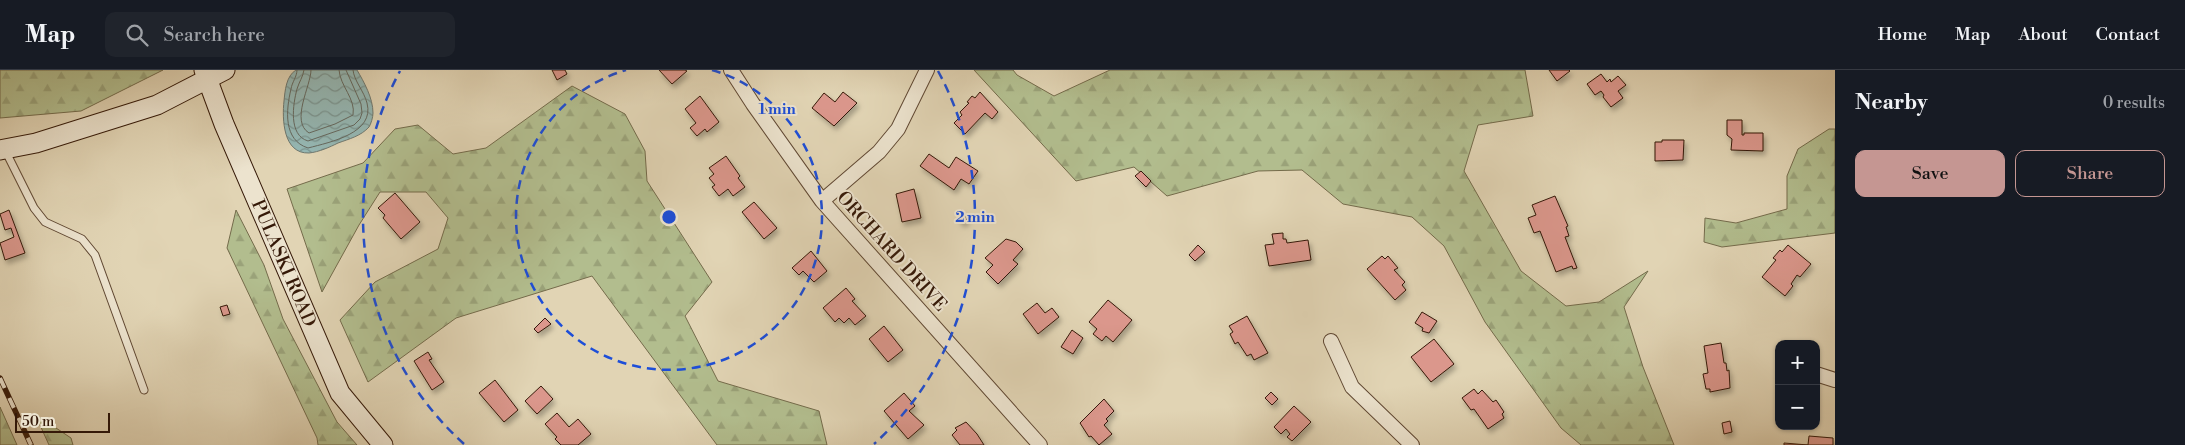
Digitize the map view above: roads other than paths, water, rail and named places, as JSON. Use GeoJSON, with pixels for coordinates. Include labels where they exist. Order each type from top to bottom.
{"type":"FeatureCollection","features":[{"type":"Feature","properties":{"kind":"main road"},"geometry":{"type":"LineString","coordinates":[[2,150],[36,143],[156,105],[206,75],[225,70]]}},
{"type":"Feature","properties":{"kind":"main road","name":"PULASKI ROAD"},"geometry":{"type":"LineString","coordinates":[[206,75],[224,124],[340,393],[383,445]]}},
{"type":"Feature","properties":{"kind":"street","name":"ORCHARD DRIVE"},"geometry":{"type":"LineString","coordinates":[[731,70],[822,201],[1040,445]]}},
{"type":"Feature","properties":{"kind":"street"},"geometry":{"type":"LineString","coordinates":[[822,201],[879,152],[898,128],[927,70]]}},
{"type":"Feature","properties":{"kind":"street"},"geometry":{"type":"LineString","coordinates":[[1331,341],[1352,387],[1412,445]]}},
{"type":"Feature","properties":{"kind":"street"},"geometry":{"type":"LineString","coordinates":[[1820,375],[1835,380]]}},
{"type":"Feature","properties":{"kind":"lane"},"geometry":{"type":"LineString","coordinates":[[2,150],[34,208],[45,222],[82,239],[95,255],[144,390]]}},
{"type":"Feature","properties":{"kind":"water"},"geometry":{"type":"Polygon","coordinates":[[[296,70],[357,70],[370,96],[373,107],[373,115],[369,127],[355,137],[317,152],[300,152],[294,148],[286,134],[283,108],[287,84],[290,76],[296,70]]]}},
{"type":"Feature","properties":{"kind":"railway"},"geometry":{"type":"LineString","coordinates":[[0,378],[31,445]]}}]}
